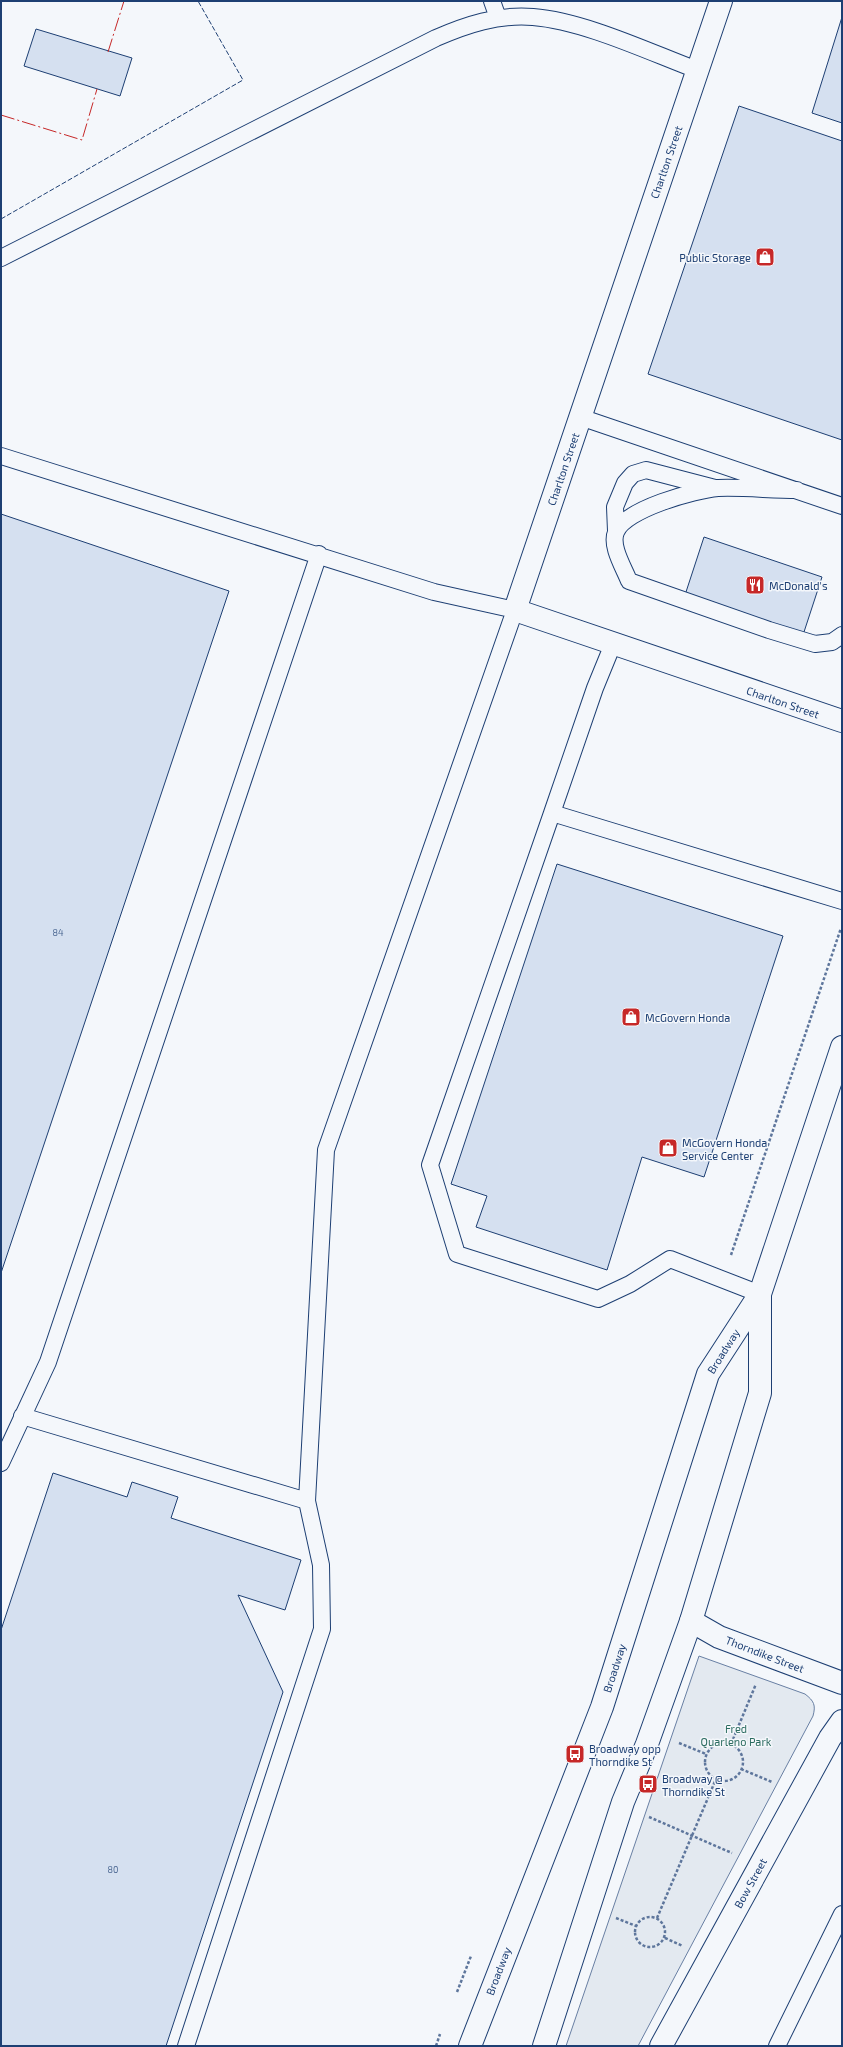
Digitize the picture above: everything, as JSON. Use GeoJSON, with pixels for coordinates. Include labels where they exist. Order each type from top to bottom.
{"type":"FeatureCollection","features":[{"type":"Feature","properties":{"kind":"main road","name":"Charlton Street"},"geometry":{"type":"LineString","coordinates":[[721,1],[515,610],[841,719]]}},
{"type":"Feature","properties":{"kind":"main road","name":"Broadway"},"geometry":{"type":"LineString","coordinates":[[470,2046],[602,1707],[708,1374],[760,1294],[842,1047]]}},
{"type":"Feature","properties":{"kind":"main road","name":"Broadway"},"geometry":{"type":"LineString","coordinates":[[544,2046],[623,1802],[647,1744],[691,1621],[760,1393],[760,1294]]}},
{"type":"Feature","properties":{"kind":"main road","name":"Thorndike Street"},"geometry":{"type":"LineString","coordinates":[[691,1621],[719,1637],[842,1683]]}},
{"type":"Feature","properties":{"kind":"main road","name":"Bow Street"},"geometry":{"type":"LineString","coordinates":[[661,2046],[830,1738],[842,1721]]}},
{"type":"Feature","properties":{"kind":"lane"},"geometry":{"type":"LineString","coordinates":[[492,1],[498,18]]}},
{"type":"Feature","properties":{"kind":"lane"},"geometry":{"type":"LineString","coordinates":[[1,258],[436,38],[466,25],[498,18],[533,17],[572,25],[607,36],[697,70]]}},
{"type":"Feature","properties":{"kind":"lane"},"geometry":{"type":"LineString","coordinates":[[580,417],[842,506]]}},
{"type":"Feature","properties":{"kind":"lane"},"geometry":{"type":"LineString","coordinates":[[1,456],[319,554],[434,592],[515,610],[326,1150],[307,1501],[321,1565],[322,1629],[186,2046]]}},
{"type":"Feature","properties":{"kind":"lane"},"geometry":{"type":"LineString","coordinates":[[798,490],[717,488],[646,470],[633,474],[625,483],[615,507],[615,543],[629,581],[769,630],[815,644],[832,642],[842,634]]}},
{"type":"Feature","properties":{"kind":"lane"},"geometry":{"type":"LineString","coordinates":[[616,531],[629,517],[663,501],[717,488]]}},
{"type":"Feature","properties":{"kind":"lane"},"geometry":{"type":"LineString","coordinates":[[1,1463],[51,1354],[319,554]]}},
{"type":"Feature","properties":{"kind":"lane"},"geometry":{"type":"LineString","coordinates":[[614,644],[595,688],[430,1165],[457,1254],[598,1299],[630,1284],[670,1259],[760,1294]]}},
{"type":"Feature","properties":{"kind":"lane"},"geometry":{"type":"LineString","coordinates":[[552,813],[842,901]]}},
{"type":"Feature","properties":{"kind":"lane"},"geometry":{"type":"LineString","coordinates":[[22,1416],[307,1501]]}},
{"type":"Feature","properties":{"kind":"lane"},"geometry":{"type":"LineString","coordinates":[[777,2046],[842,1914]]}},
{"type":"Feature","properties":{"kind":"path"},"geometry":{"type":"LineString","coordinates":[[731,1744],[759,1678]]}},
{"type":"Feature","properties":{"kind":"path"},"geometry":{"type":"LineString","coordinates":[[674,1741],[706,1754]]}},
{"type":"Feature","properties":{"kind":"path"},"geometry":{"type":"LineString","coordinates":[[716,1744],[731,1744],[738,1748],[741,1754],[741,1769],[731,1779],[716,1779],[706,1769],[706,1754],[716,1744]]}},
{"type":"Feature","properties":{"kind":"path"},"geometry":{"type":"LineString","coordinates":[[741,1769],[778,1784]]}},
{"type":"Feature","properties":{"kind":"path"},"geometry":{"type":"LineString","coordinates":[[657,1918],[716,1779]]}},
{"type":"Feature","properties":{"kind":"path"},"geometry":{"type":"LineString","coordinates":[[645,1815],[739,1856]]}},
{"type":"Feature","properties":{"kind":"path"},"geometry":{"type":"LineString","coordinates":[[611,1916],[636,1926]]}},
{"type":"Feature","properties":{"kind":"path"},"geometry":{"type":"LineString","coordinates":[[645,1918],[657,1918],[665,1926],[665,1938],[656,1946],[644,1946],[636,1938],[636,1926],[645,1918]]}},
{"type":"Feature","properties":{"kind":"path"},"geometry":{"type":"LineString","coordinates":[[665,1938],[690,1948]]}},
{"type":"Feature","properties":{"kind":"green space","name":"Fred Quarleno Park"},"geometry":{"type":"Polygon","coordinates":[[[699,1656],[805,1694],[814,1704],[813,1716],[638,2046],[566,2046],[699,1656]]]}},
{"type":"Feature","properties":{"kind":"building"},"geometry":{"type":"Polygon","coordinates":[[[842,17],[842,123],[812,113],[842,17]]]}},
{"type":"Feature","properties":{"kind":"building"},"geometry":{"type":"Polygon","coordinates":[[[36,29],[132,58],[120,96],[24,66],[36,29]]]}},
{"type":"Feature","properties":{"kind":"building","name":"Public Storage"},"geometry":{"type":"Polygon","coordinates":[[[739,106],[842,141],[842,440],[648,374],[739,106]]]}},
{"type":"Feature","properties":{"kind":"building"},"geometry":{"type":"Polygon","coordinates":[[[1,514],[229,591],[1,1273],[1,514]]]}},
{"type":"Feature","properties":{"kind":"building"},"geometry":{"type":"Polygon","coordinates":[[[704,537],[822,577],[803,635],[685,595],[704,537]]]}},
{"type":"Feature","properties":{"kind":"building","name":"McGovern Honda"},"geometry":{"type":"Polygon","coordinates":[[[557,864],[783,936],[704,1177],[642,1157],[607,1270],[476,1227],[487,1196],[451,1184],[557,864]]]}},
{"type":"Feature","properties":{"kind":"building"},"geometry":{"type":"Polygon","coordinates":[[[53,1473],[127,1497],[132,1482],[178,1497],[171,1518],[301,1560],[285,1610],[238,1595],[283,1692],[166,2046],[1,2046],[1,1630],[53,1473]]]}},
{"type":"Feature","properties":{"kind":"fence"},"geometry":{"type":"LineString","coordinates":[[1,219],[243,80],[198,1]]}},
{"type":"Feature","properties":{"kind":"power"},"geometry":{"type":"LineString","coordinates":[[108,52],[124,1]]}},
{"type":"Feature","properties":{"kind":"power"},"geometry":{"type":"LineString","coordinates":[[1,115],[82,140],[97,89]]}},
{"type":"Feature","properties":{"kind":"place","name":"Public Storage"},"geometry":{"type":"Point","coordinates":[765,257]}},
{"type":"Feature","properties":{"kind":"place","name":"McDonald's"},"geometry":{"type":"Point","coordinates":[755,585]}},
{"type":"Feature","properties":{"kind":"place","name":"McGovern Honda"},"geometry":{"type":"Point","coordinates":[631,1017]}},
{"type":"Feature","properties":{"kind":"place","name":"McGovern Honda Service Center"},"geometry":{"type":"Point","coordinates":[668,1148]}},
{"type":"Feature","properties":{"kind":"place","name":"Broadway opp Thorndike St"},"geometry":{"type":"Point","coordinates":[575,1754]}},
{"type":"Feature","properties":{"kind":"place","name":"Broadway @ Thorndike St"},"geometry":{"type":"Point","coordinates":[648,1784]}}]}
